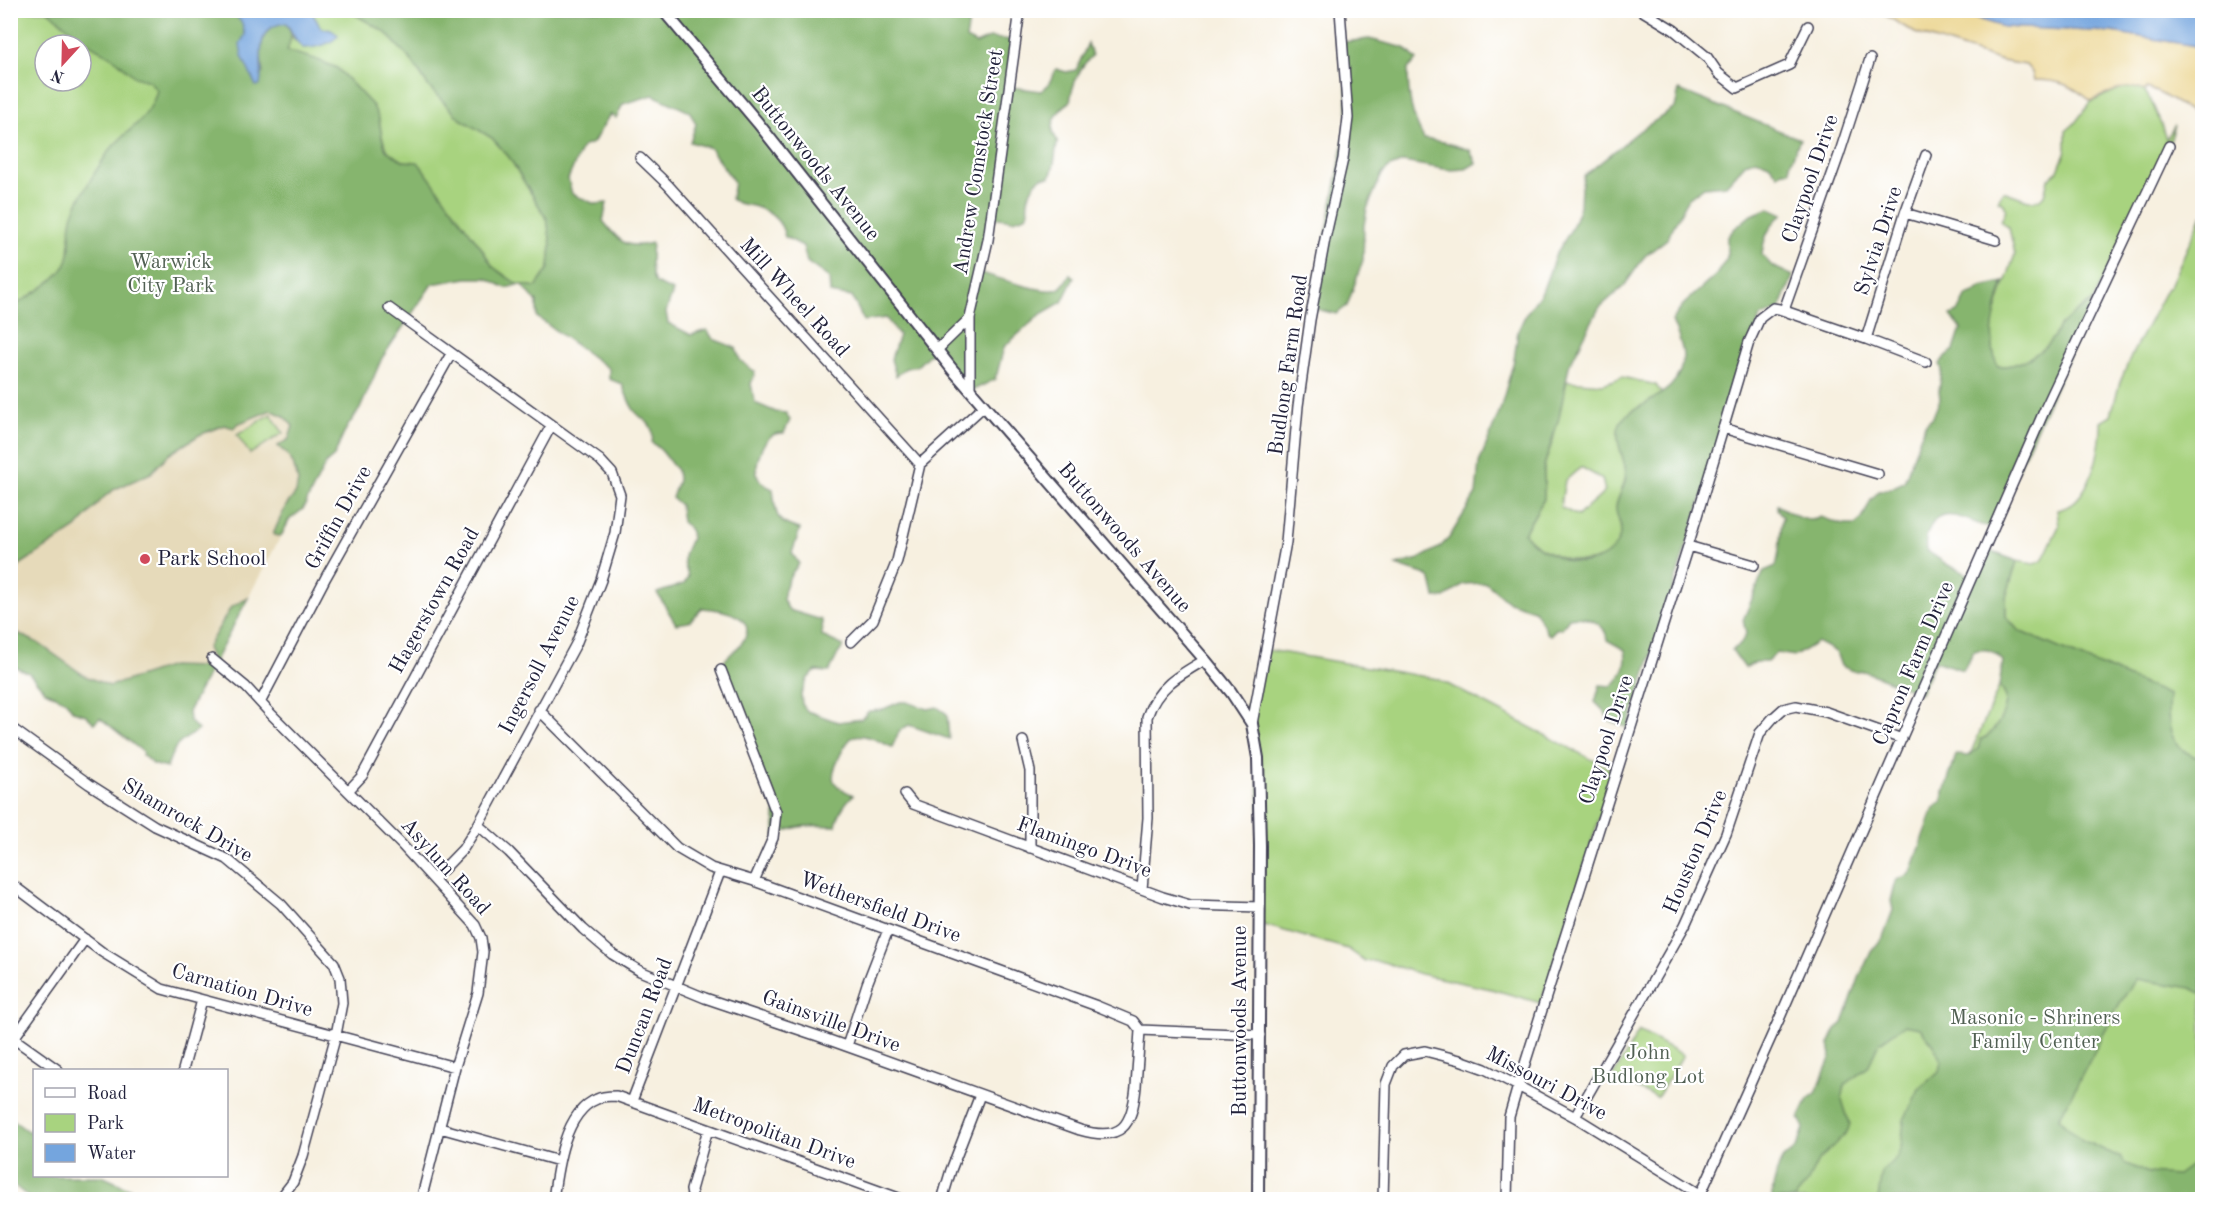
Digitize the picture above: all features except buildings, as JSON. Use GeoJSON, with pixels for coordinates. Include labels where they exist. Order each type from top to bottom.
{"type":"FeatureCollection","features":[{"type":"Feature","properties":{"kind":"street","name":"Buttonwoods Avenue"},"geometry":{"type":"LineString","coordinates":[[663,10],[754,119],[937,350],[1205,660],[1231,692],[1252,724],[1258,758],[1260,908],[1258,1200]]}},
{"type":"Feature","properties":{"kind":"street","name":"Andrew Comstock Street"},"geometry":{"type":"LineString","coordinates":[[970,390],[970,318],[988,240],[1020,10]]}},
{"type":"Feature","properties":{"kind":"street","name":"Budlong Farm Road"},"geometry":{"type":"LineString","coordinates":[[1252,724],[1286,542],[1298,406],[1310,320],[1343,159],[1348,118],[1340,10]]}},
{"type":"Feature","properties":{"kind":"street"},"geometry":{"type":"LineString","coordinates":[[1641,10],[1674,30],[1707,57],[1718,73],[1737,88],[1788,65],[1808,26]]}},
{"type":"Feature","properties":{"kind":"street","name":"Claypool Drive"},"geometry":{"type":"LineString","coordinates":[[1507,1200],[1509,1117],[1688,546],[1749,342],[1760,318],[1773,308],[1781,309],[1839,155],[1870,59]]}},
{"type":"Feature","properties":{"kind":"street","name":"Capron Farm Drive"},"geometry":{"type":"LineString","coordinates":[[1699,1197],[1781,1015],[2045,409],[2169,146]]}},
{"type":"Feature","properties":{"kind":"street","name":"Sylvia Drive"},"geometry":{"type":"LineString","coordinates":[[1866,339],[1905,213],[1926,155]]}},
{"type":"Feature","properties":{"kind":"street","name":"Mill Wheel Road"},"geometry":{"type":"LineString","coordinates":[[640,158],[668,185],[920,464]]}},
{"type":"Feature","properties":{"kind":"street"},"geometry":{"type":"LineString","coordinates":[[1905,213],[1996,240]]}},
{"type":"Feature","properties":{"kind":"street","name":"Ingersoll Avenue"},"geometry":{"type":"LineString","coordinates":[[389,308],[606,466],[619,489],[620,507],[605,567],[576,644],[478,825],[463,849],[434,879]]}},
{"type":"Feature","properties":{"kind":"street"},"geometry":{"type":"LineString","coordinates":[[1781,309],[1926,362]]}},
{"type":"Feature","properties":{"kind":"street"},"geometry":{"type":"LineString","coordinates":[[937,350],[970,318]]}},
{"type":"Feature","properties":{"kind":"street","name":"Griffin Drive"},"geometry":{"type":"LineString","coordinates":[[261,701],[326,577],[451,354]]}},
{"type":"Feature","properties":{"kind":"street"},"geometry":{"type":"LineString","coordinates":[[851,642],[873,620],[897,561],[920,464],[984,406]]}},
{"type":"Feature","properties":{"kind":"street","name":"Hagerstown Road"},"geometry":{"type":"LineString","coordinates":[[348,791],[362,776],[551,426]]}},
{"type":"Feature","properties":{"kind":"street"},"geometry":{"type":"LineString","coordinates":[[1723,428],[1878,474]]}},
{"type":"Feature","properties":{"kind":"street"},"geometry":{"type":"LineString","coordinates":[[1688,546],[1754,565]]}},
{"type":"Feature","properties":{"kind":"street","name":"Asylum Road"},"geometry":{"type":"LineString","coordinates":[[212,659],[261,701],[270,713],[434,879],[476,925],[483,952],[478,993],[455,1067],[422,1200]]}},
{"type":"Feature","properties":{"kind":"street"},"geometry":{"type":"LineString","coordinates":[[1142,889],[1148,818],[1147,717],[1158,694],[1171,680],[1205,660]]}},
{"type":"Feature","properties":{"kind":"street"},"geometry":{"type":"LineString","coordinates":[[721,670],[776,812],[773,838],[754,881]]}},
{"type":"Feature","properties":{"kind":"street","name":"Houston Drive"},"geometry":{"type":"LineString","coordinates":[[1575,1117],[1690,915],[1726,834],[1760,734],[1773,718],[1783,709],[1796,706],[1826,712],[1902,739]]}},
{"type":"Feature","properties":{"kind":"street","name":"Wethersfield Drive"},"geometry":{"type":"LineString","coordinates":[[539,710],[677,848],[693,859],[720,872],[754,881],[1097,1005],[1133,1021],[1140,1030]]}},
{"type":"Feature","properties":{"kind":"street","name":"Shamrock Drive"},"geometry":{"type":"LineString","coordinates":[[10,727],[89,784],[155,826],[227,859],[281,904],[334,963],[340,978],[342,1003],[336,1035],[300,1165],[293,1182],[279,1200]]}},
{"type":"Feature","properties":{"kind":"street"},"geometry":{"type":"LineString","coordinates":[[1023,741],[1030,771],[1030,848]]}},
{"type":"Feature","properties":{"kind":"street","name":"Flamingo Drive"},"geometry":{"type":"LineString","coordinates":[[905,794],[913,804],[1190,905],[1260,908]]}},
{"type":"Feature","properties":{"kind":"street","name":"Gainsville Drive"},"geometry":{"type":"LineString","coordinates":[[478,825],[509,852],[572,919],[604,948],[629,965],[676,987],[1088,1132],[1114,1133],[1130,1119],[1134,1106],[1140,1030]]}},
{"type":"Feature","properties":{"kind":"street","name":"Duncan Road"},"geometry":{"type":"LineString","coordinates":[[553,1200],[560,1155],[576,1117],[586,1105],[598,1098],[616,1096],[632,1101],[720,872]]}},
{"type":"Feature","properties":{"kind":"street","name":"Carnation Drive"},"geometry":{"type":"LineString","coordinates":[[10,883],[85,939],[162,989],[455,1067]]}},
{"type":"Feature","properties":{"kind":"street"},"geometry":{"type":"LineString","coordinates":[[847,1046],[867,984],[888,930]]}},
{"type":"Feature","properties":{"kind":"street"},"geometry":{"type":"LineString","coordinates":[[55,1069],[12,1037],[85,939]]}},
{"type":"Feature","properties":{"kind":"street"},"geometry":{"type":"LineString","coordinates":[[184,1069],[202,1000]]}},
{"type":"Feature","properties":{"kind":"street"},"geometry":{"type":"LineString","coordinates":[[1140,1030],[1260,1035]]}},
{"type":"Feature","properties":{"kind":"street","name":"Missouri Drive"},"geometry":{"type":"LineString","coordinates":[[1383,1200],[1386,1084],[1393,1066],[1404,1055],[1425,1051],[1485,1069],[1518,1086],[1575,1117],[1699,1197]]}},
{"type":"Feature","properties":{"kind":"street"},"geometry":{"type":"LineString","coordinates":[[942,1200],[980,1095]]}},
{"type":"Feature","properties":{"kind":"street","name":"Metropolitan Drive"},"geometry":{"type":"LineString","coordinates":[[632,1101],[904,1200]]}},
{"type":"Feature","properties":{"kind":"street"},"geometry":{"type":"LineString","coordinates":[[440,1128],[559,1161]]}},
{"type":"Feature","properties":{"kind":"street"},"geometry":{"type":"LineString","coordinates":[[693,1200],[691,1190],[708,1129]]}},
{"type":"Feature","properties":{"kind":"shaded area"},"geometry":{"type":"Polygon","coordinates":[[[271,410],[284,416],[293,426],[290,439],[282,451],[293,463],[298,481],[296,493],[286,506],[274,535],[281,536],[248,598],[231,607],[213,660],[206,667],[138,677],[110,686],[85,676],[38,643],[11,630],[11,578],[21,564],[47,548],[115,489],[151,473],[168,455],[199,435],[224,425],[234,428],[237,424],[271,410]]]}},
{"type":"Feature","properties":{"kind":"green space","name":"Warwick City Park"},"geometry":{"type":"Polygon","coordinates":[[[10,11],[232,11],[242,56],[413,285],[281,536],[274,535],[274,532],[286,506],[296,493],[298,481],[293,463],[278,446],[289,439],[293,426],[284,416],[271,410],[237,424],[234,428],[224,425],[199,435],[168,455],[151,473],[115,489],[104,497],[76,528],[21,564],[11,578],[10,11]]]}},
{"type":"Feature","properties":{"kind":"green space","name":"Warwick City Park"},"geometry":{"type":"Polygon","coordinates":[[[48,11],[232,11],[242,23],[263,74],[261,49],[265,35],[276,25],[285,23],[291,36],[287,51],[337,68],[373,106],[379,119],[386,150],[403,161],[418,162],[493,267],[520,284],[506,288],[486,278],[467,278],[432,284],[382,358],[360,409],[347,427],[334,456],[326,463],[303,509],[289,520],[281,536],[274,535],[274,532],[286,506],[296,493],[298,481],[293,463],[278,446],[289,439],[293,426],[284,416],[271,410],[237,424],[234,428],[224,425],[199,435],[168,455],[151,473],[115,489],[104,497],[76,528],[21,564],[11,578],[11,308],[45,286],[62,270],[69,256],[72,217],[82,195],[110,150],[149,109],[157,90],[149,81],[135,77],[116,60],[93,46],[93,33],[75,33],[48,11]]]}},
{"type":"Feature","properties":{"kind":"green space"},"geometry":{"type":"Polygon","coordinates":[[[311,11],[349,11],[385,32],[411,60],[429,87],[459,118],[492,138],[509,157],[547,219],[551,245],[549,268],[536,287],[517,284],[493,267],[480,246],[415,162],[398,159],[388,150],[384,144],[379,119],[286,51],[292,35],[295,41],[331,30],[321,28],[311,11]]]}},
{"type":"Feature","properties":{"kind":"green space"},"geometry":{"type":"Polygon","coordinates":[[[349,11],[954,11],[969,21],[966,39],[976,44],[989,38],[1014,40],[1011,87],[1041,91],[1048,85],[1056,69],[1066,72],[1076,70],[1088,43],[1092,56],[1077,77],[1070,102],[1057,114],[1053,125],[1058,141],[1050,177],[1042,177],[1032,188],[1026,216],[1013,220],[991,217],[981,273],[1043,290],[1058,289],[1070,274],[1074,278],[1062,302],[1041,314],[1004,347],[996,379],[971,391],[935,349],[917,366],[906,368],[896,376],[891,359],[899,335],[886,318],[864,321],[852,297],[830,293],[829,278],[807,262],[803,246],[785,237],[774,217],[759,208],[731,199],[734,182],[710,148],[690,142],[696,124],[690,112],[653,95],[623,104],[616,118],[610,114],[593,143],[582,147],[568,179],[572,194],[595,204],[607,203],[603,221],[618,239],[635,245],[652,243],[653,279],[673,291],[666,312],[668,323],[691,335],[707,330],[713,339],[736,348],[740,360],[755,372],[751,384],[755,403],[776,412],[786,413],[790,420],[784,433],[774,435],[767,440],[761,450],[757,467],[759,479],[773,489],[778,516],[785,524],[800,529],[792,553],[799,564],[788,581],[783,600],[789,610],[822,620],[822,636],[844,646],[829,672],[816,671],[808,678],[801,694],[802,704],[807,711],[838,722],[861,719],[869,711],[881,710],[900,702],[928,709],[937,707],[947,714],[949,739],[909,725],[900,730],[892,747],[864,736],[851,738],[840,756],[833,777],[838,786],[853,795],[842,809],[836,826],[797,828],[775,837],[775,811],[724,661],[741,644],[746,634],[746,627],[743,621],[728,612],[702,608],[689,622],[676,624],[657,593],[684,584],[688,577],[684,557],[692,535],[682,522],[680,505],[672,498],[678,480],[677,470],[652,443],[653,435],[650,425],[632,407],[622,384],[609,379],[609,369],[537,317],[537,302],[522,285],[536,287],[549,268],[551,245],[547,219],[509,157],[492,138],[459,118],[429,87],[411,60],[385,32],[349,11]]]}},
{"type":"Feature","properties":{"kind":"green space"},"geometry":{"type":"Polygon","coordinates":[[[1369,39],[1405,48],[1417,60],[1408,69],[1409,88],[1413,113],[1424,139],[1470,150],[1476,163],[1466,169],[1450,170],[1403,162],[1390,167],[1382,174],[1367,209],[1363,260],[1347,306],[1336,314],[1312,308],[1348,120],[1344,42],[1369,39]]]}},
{"type":"Feature","properties":{"kind":"green space"},"geometry":{"type":"Polygon","coordinates":[[[2123,87],[2143,90],[2150,99],[2166,139],[2175,125],[2169,145],[2092,302],[2061,325],[2049,343],[2036,354],[2013,365],[1997,366],[1992,352],[1992,322],[2015,254],[2009,228],[2001,221],[2006,209],[2003,202],[1998,201],[2003,191],[2031,201],[2039,200],[2044,195],[2048,179],[2058,171],[2066,150],[2066,131],[2091,102],[2123,87]]]}},
{"type":"Feature","properties":{"kind":"green space"},"geometry":{"type":"Polygon","coordinates":[[[1679,90],[1800,139],[1790,164],[1790,171],[1783,171],[1778,175],[1769,164],[1756,159],[1746,163],[1726,185],[1704,187],[1688,199],[1667,239],[1645,256],[1624,286],[1599,308],[1569,366],[1559,418],[1544,466],[1544,499],[1524,533],[1531,542],[1561,558],[1580,562],[1599,558],[1614,547],[1621,529],[1616,507],[1626,476],[1618,441],[1620,423],[1629,413],[1656,397],[1675,381],[1682,366],[1683,352],[1672,321],[1684,304],[1716,275],[1727,258],[1727,238],[1734,229],[1751,215],[1770,208],[1783,214],[1768,232],[1762,255],[1772,266],[1793,276],[1780,309],[1760,317],[1628,728],[1609,720],[1595,702],[1600,685],[1611,686],[1624,670],[1626,661],[1625,650],[1607,640],[1599,624],[1588,619],[1569,618],[1562,628],[1556,629],[1550,635],[1534,610],[1509,602],[1486,583],[1463,584],[1445,598],[1435,597],[1431,580],[1426,575],[1396,565],[1419,559],[1440,547],[1449,538],[1476,494],[1479,463],[1500,410],[1514,360],[1518,331],[1526,314],[1542,292],[1556,254],[1572,228],[1580,206],[1584,176],[1639,131],[1675,108],[1679,90]]]}},
{"type":"Feature","properties":{"kind":"green space","name":"Masonic - Shriners Family Center"},"geometry":{"type":"Polygon","coordinates":[[[2202,215],[2202,1199],[1774,1200],[1882,961],[2022,633],[2006,617],[2006,597],[2017,561],[2034,564],[2042,561],[2059,526],[2057,510],[2068,506],[2086,487],[2096,460],[2101,421],[2111,415],[2120,382],[2133,352],[2169,288],[2202,215]]]}},
{"type":"Feature","properties":{"kind":"green space","name":"Masonic - Shriners Family Center"},"geometry":{"type":"Polygon","coordinates":[[[2004,282],[1992,334],[1997,366],[2013,365],[2028,359],[2053,338],[2064,322],[2094,301],[1991,529],[1967,519],[1942,516],[1930,527],[1926,538],[1926,550],[1948,565],[1970,575],[1984,549],[2017,561],[2006,597],[2006,617],[2019,631],[2169,695],[2169,726],[2176,743],[2191,755],[2202,759],[2202,994],[2191,988],[2136,979],[2120,1003],[2059,1119],[2082,1140],[2148,1173],[2177,1175],[2192,1164],[2202,1133],[2202,1199],[1878,1199],[1882,1171],[1897,1157],[1901,1148],[1904,1120],[1919,1089],[1939,1071],[1941,1061],[1933,1044],[1920,1028],[1904,1025],[1879,1043],[1868,1067],[1845,1085],[1842,1100],[1850,1125],[1847,1132],[1818,1161],[1806,1185],[1794,1199],[1772,1199],[1779,1166],[1783,1158],[1794,1151],[1798,1144],[1804,1128],[1799,1118],[1808,1099],[1816,1093],[1831,1056],[1829,1044],[1836,1029],[1843,1023],[1871,952],[1883,937],[1893,910],[1891,901],[1896,880],[1908,875],[1912,870],[1934,808],[1941,802],[1956,755],[1969,756],[1978,748],[1981,739],[1986,737],[1998,723],[2006,699],[1999,686],[2003,661],[1987,650],[1974,651],[1963,670],[1935,661],[1920,693],[1864,671],[1856,672],[1841,666],[1836,652],[1817,642],[1795,656],[1776,653],[1767,662],[1756,662],[1745,668],[1732,650],[1740,645],[1746,634],[1743,620],[1764,571],[1776,566],[1783,517],[1777,505],[1804,519],[1821,517],[1843,525],[1855,525],[1862,519],[1871,500],[1879,491],[1904,482],[1925,424],[1933,417],[1940,399],[1942,370],[1940,364],[1954,350],[1961,329],[1951,315],[1958,312],[1967,295],[1973,294],[1981,287],[2004,282]]]}},
{"type":"Feature","properties":{"kind":"green space"},"geometry":{"type":"Polygon","coordinates":[[[1622,377],[1656,385],[1662,394],[1625,466],[1625,481],[1616,510],[1621,528],[1620,537],[1608,555],[1599,559],[1579,561],[1558,556],[1532,543],[1524,533],[1544,499],[1544,466],[1553,440],[1567,381],[1603,384],[1622,377]],[[1581,467],[1565,481],[1560,507],[1578,516],[1605,491],[1602,479],[1581,467]]]}},
{"type":"Feature","properties":{"kind":"green space"},"geometry":{"type":"Polygon","coordinates":[[[271,414],[283,433],[250,454],[237,435],[271,414]]]}},
{"type":"Feature","properties":{"kind":"green space"},"geometry":{"type":"Polygon","coordinates":[[[248,598],[188,712],[189,720],[198,730],[178,745],[167,768],[153,764],[142,755],[143,752],[100,718],[94,723],[86,715],[73,711],[66,701],[45,691],[29,673],[11,665],[11,630],[38,643],[85,676],[110,686],[171,666],[206,667],[212,660],[207,648],[231,607],[248,598]]]}},
{"type":"Feature","properties":{"kind":"green space"},"geometry":{"type":"Polygon","coordinates":[[[1268,650],[1438,679],[1614,771],[1541,1003],[1491,989],[1420,974],[1383,962],[1365,961],[1348,949],[1260,924],[1258,759],[1245,709],[1260,678],[1268,650]]]}},
{"type":"Feature","properties":{"kind":"green space","name":"John Budlong Lot"},"geometry":{"type":"Polygon","coordinates":[[[1639,1031],[1683,1055],[1657,1098],[1613,1076],[1639,1031]]]}},
{"type":"Feature","properties":{"kind":"green space"},"geometry":{"type":"Polygon","coordinates":[[[11,1119],[29,1132],[33,1126],[33,1177],[104,1177],[137,1192],[146,1199],[31,1199],[11,1183],[11,1119]]]}},
{"type":"Feature","properties":{"kind":"sand"},"geometry":{"type":"Polygon","coordinates":[[[1878,11],[1953,11],[2003,27],[2112,32],[2202,47],[2202,118],[2147,88],[2145,91],[2124,88],[2091,101],[2065,84],[2034,80],[2032,72],[2026,65],[2002,61],[1915,33],[1878,11]]]}},
{"type":"Feature","properties":{"kind":"water"},"geometry":{"type":"Polygon","coordinates":[[[232,11],[311,11],[321,28],[331,30],[338,35],[322,45],[303,48],[286,23],[275,26],[267,31],[263,38],[260,85],[256,86],[242,56],[240,44],[245,35],[242,23],[232,11]]]}},
{"type":"Feature","properties":{"kind":"water"},"geometry":{"type":"Polygon","coordinates":[[[1953,11],[2202,11],[2202,47],[2112,32],[2003,27],[1953,11]]]}},
{"type":"Feature","properties":{"kind":"place","name":"Park School"},"geometry":{"type":"Point","coordinates":[145,559]}}]}
